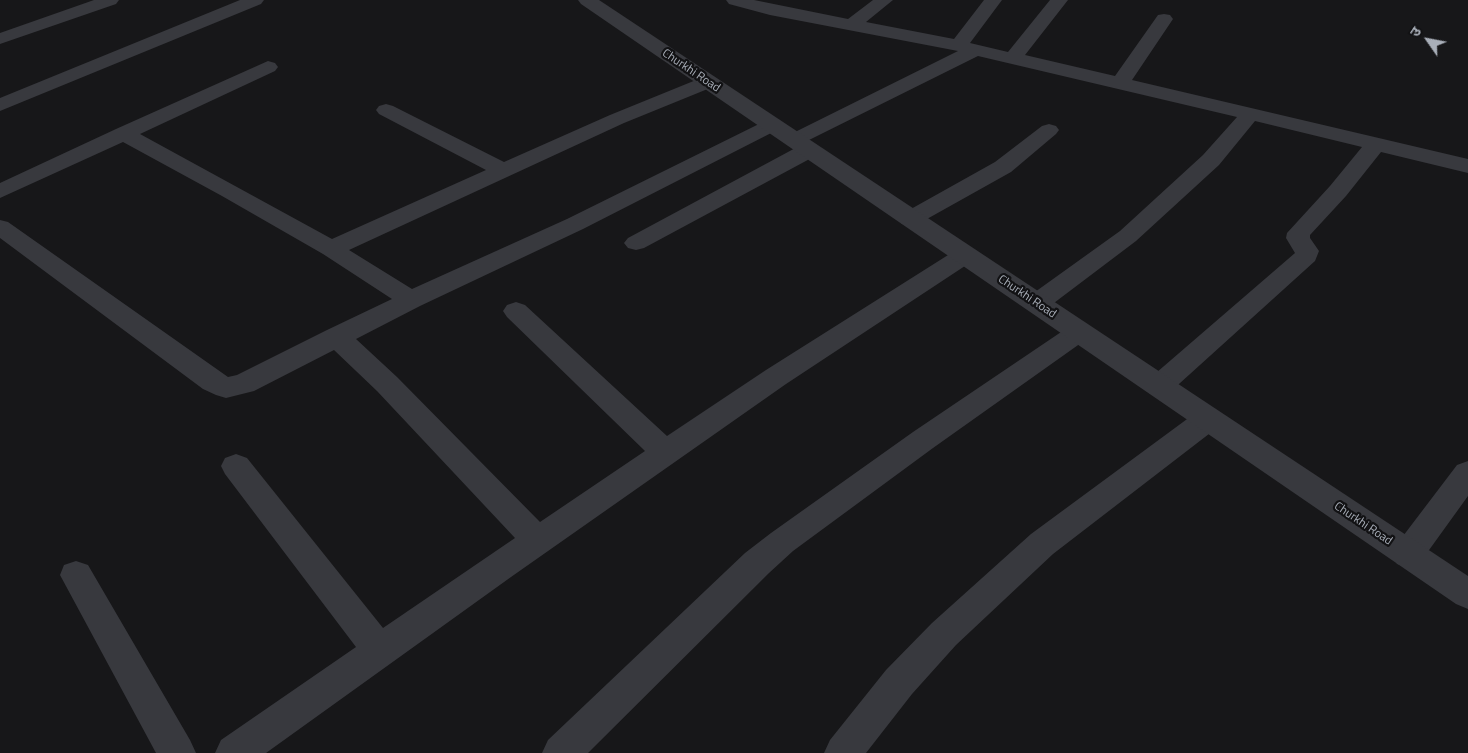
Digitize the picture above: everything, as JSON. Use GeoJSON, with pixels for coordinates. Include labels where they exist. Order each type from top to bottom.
{"type":"FeatureCollection","features":[{"type":"Feature","properties":{"kind":"street"},"geometry":{"type":"LineString","coordinates":[[0,39],[110,0]]}},
{"type":"Feature","properties":{"kind":"street"},"geometry":{"type":"LineString","coordinates":[[0,105],[255,0]]}},
{"type":"Feature","properties":{"kind":"street","name":"Churkhi Road"},"geometry":{"type":"LineString","coordinates":[[586,0],[1468,594]]}},
{"type":"Feature","properties":{"kind":"street"},"geometry":{"type":"LineString","coordinates":[[853,24],[884,0]]}},
{"type":"Feature","properties":{"kind":"street"},"geometry":{"type":"LineString","coordinates":[[636,243],[967,48],[993,0]]}},
{"type":"Feature","properties":{"kind":"street"},"geometry":{"type":"LineString","coordinates":[[1012,59],[1059,0]]}},
{"type":"Feature","properties":{"kind":"street"},"geometry":{"type":"LineString","coordinates":[[748,1],[799,15],[853,24],[967,48],[1120,83],[1468,166]]}},
{"type":"Feature","properties":{"kind":"street"},"geometry":{"type":"LineString","coordinates":[[1120,83],[1164,19]]}},
{"type":"Feature","properties":{"kind":"street"},"geometry":{"type":"LineString","coordinates":[[0,191],[268,67]]}},
{"type":"Feature","properties":{"kind":"street"},"geometry":{"type":"LineString","coordinates":[[331,249],[503,170],[708,82]]}},
{"type":"Feature","properties":{"kind":"street"},"geometry":{"type":"LineString","coordinates":[[386,110],[503,170]]}},
{"type":"Feature","properties":{"kind":"street"},"geometry":{"type":"LineString","coordinates":[[1037,304],[1128,236],[1211,160],[1250,114]]}},
{"type":"Feature","properties":{"kind":"street"},"geometry":{"type":"LineString","coordinates":[[0,227],[213,382],[226,388],[244,384],[336,336],[575,224],[772,125]]}},
{"type":"Feature","properties":{"kind":"street"},"geometry":{"type":"LineString","coordinates":[[910,219],[1003,167],[1049,130]]}},
{"type":"Feature","properties":{"kind":"street"},"geometry":{"type":"LineString","coordinates":[[123,133],[331,249],[411,300]]}},
{"type":"Feature","properties":{"kind":"street"},"geometry":{"type":"LineString","coordinates":[[1159,386],[1306,256],[1307,251],[1298,238],[1298,233],[1338,191],[1376,144]]}},
{"type":"Feature","properties":{"kind":"street"},"geometry":{"type":"LineString","coordinates":[[234,753],[776,377],[965,255]]}},
{"type":"Feature","properties":{"kind":"street"},"geometry":{"type":"LineString","coordinates":[[516,311],[666,454]]}},
{"type":"Feature","properties":{"kind":"street"},"geometry":{"type":"LineString","coordinates":[[561,753],[757,563],[782,542],[923,440],[1079,332]]}},
{"type":"Feature","properties":{"kind":"street"},"geometry":{"type":"LineString","coordinates":[[336,336],[387,384],[538,541]]}},
{"type":"Feature","properties":{"kind":"street"},"geometry":{"type":"LineString","coordinates":[[843,753],[899,682],[944,634],[1042,544],[1208,418]]}},
{"type":"Feature","properties":{"kind":"street"},"geometry":{"type":"LineString","coordinates":[[236,466],[380,651]]}},
{"type":"Feature","properties":{"kind":"street"},"geometry":{"type":"LineString","coordinates":[[1408,554],[1468,473]]}},
{"type":"Feature","properties":{"kind":"street"},"geometry":{"type":"LineString","coordinates":[[76,575],[177,753]]}}]}
